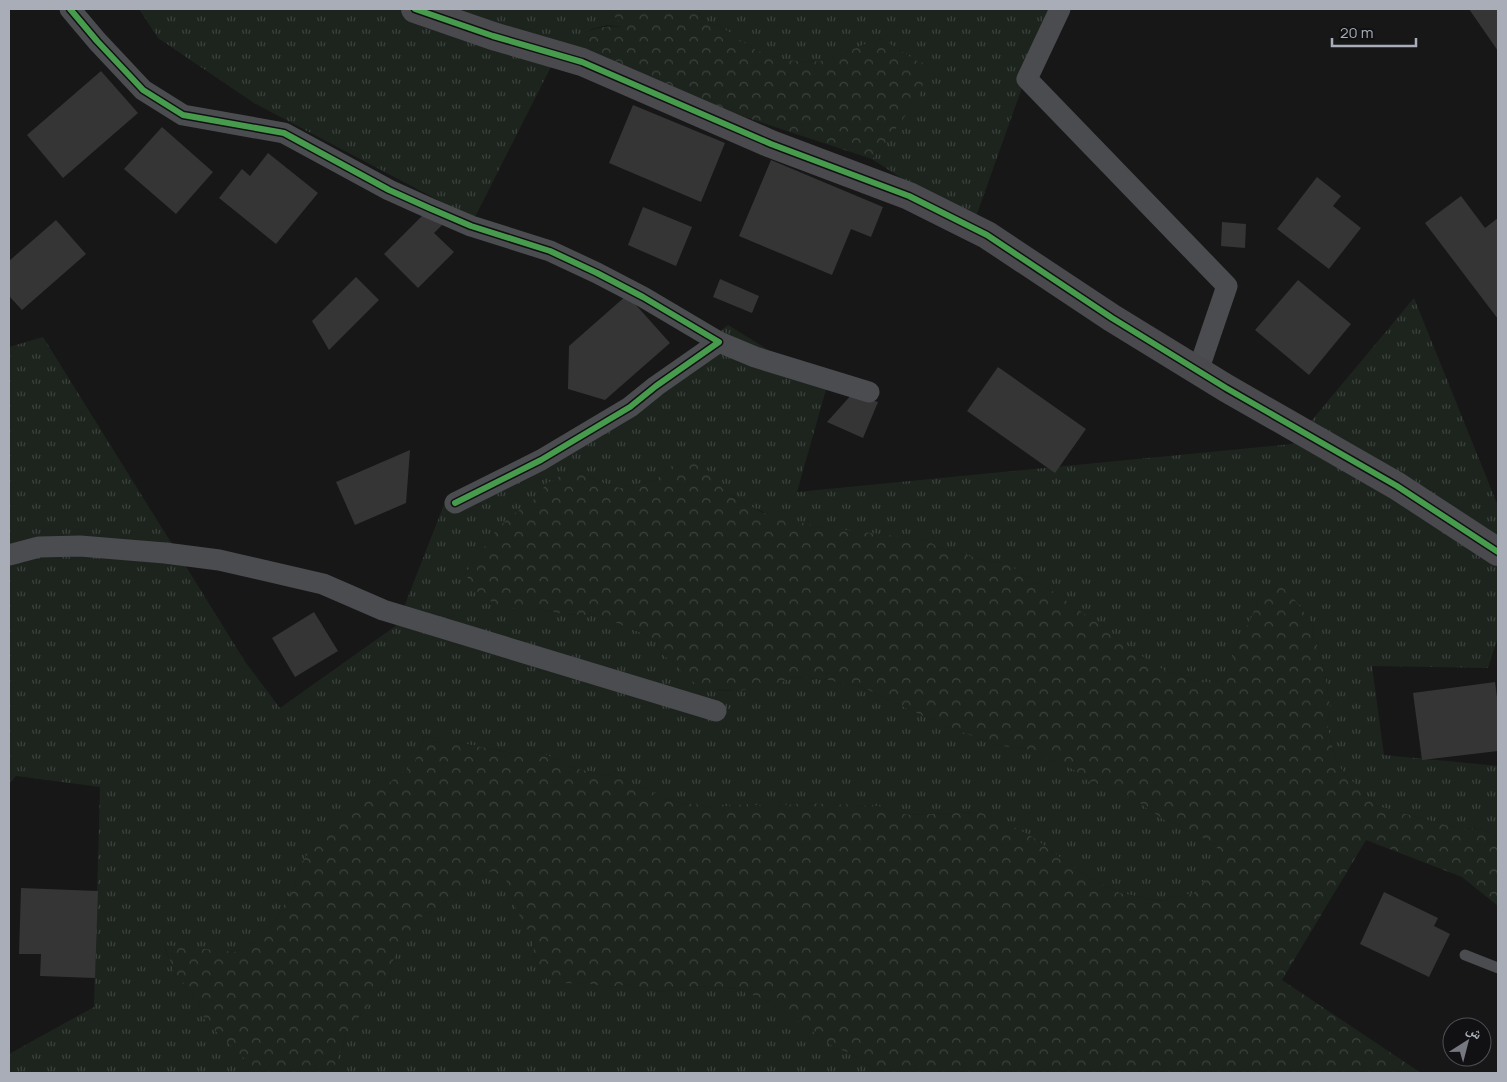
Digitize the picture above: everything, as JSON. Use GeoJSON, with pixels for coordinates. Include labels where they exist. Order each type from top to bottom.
{"type":"FeatureCollection","features":[{"type":"Feature","properties":{"kind":"street"},"geometry":{"type":"LineString","coordinates":[[70,9],[96,41],[143,90],[183,115],[284,133],[389,190],[471,226],[550,251],[643,297],[720,342],[755,357],[868,392]]}},
{"type":"Feature","properties":{"kind":"street"},"geometry":{"type":"LineString","coordinates":[[414,9],[493,36],[582,62],[771,144],[909,196],[987,235],[1112,318],[1198,371],[1397,486],[1498,552]]}},
{"type":"Feature","properties":{"kind":"street"},"geometry":{"type":"LineString","coordinates":[[1060,9],[1027,79],[1227,286],[1198,371]]}},
{"type":"Feature","properties":{"kind":"street"},"geometry":{"type":"LineString","coordinates":[[455,502],[541,460],[630,407],[656,386],[720,342]]}},
{"type":"Feature","properties":{"kind":"street"},"geometry":{"type":"LineString","coordinates":[[9,556],[39,547],[80,546],[165,553],[219,560],[323,584],[383,610],[716,711]]}},
{"type":"Feature","properties":{"kind":"lane"},"geometry":{"type":"LineString","coordinates":[[1465,955],[1498,968]]}},
{"type":"Feature","properties":{"kind":"green space"},"geometry":{"type":"Polygon","coordinates":[[[139,9],[609,9],[624,27],[607,25],[592,29],[557,55],[474,219],[254,103],[158,38],[139,9]]]}},
{"type":"Feature","properties":{"kind":"green space"},"geometry":{"type":"Polygon","coordinates":[[[609,9],[696,9],[706,20],[729,32],[750,47],[783,59],[821,61],[882,39],[915,60],[929,65],[919,97],[872,159],[557,55],[587,32],[594,29],[623,27],[609,9]]]}},
{"type":"Feature","properties":{"kind":"green space"},"geometry":{"type":"Polygon","coordinates":[[[696,9],[1050,9],[973,225],[872,159],[884,145],[929,65],[915,60],[882,39],[821,61],[793,61],[774,57],[754,49],[729,32],[706,20],[696,9]]]}},
{"type":"Feature","properties":{"kind":"green space"},"geometry":{"type":"Polygon","coordinates":[[[1414,298],[1498,506],[1498,637],[1488,668],[1372,666],[1384,755],[1498,766],[1498,838],[1480,828],[1461,829],[1377,806],[1343,772],[1335,758],[1327,724],[1330,706],[1325,674],[1310,620],[1288,591],[1260,594],[1250,622],[1240,636],[1235,652],[1221,680],[1201,683],[1164,670],[1149,662],[1054,592],[1021,574],[1006,562],[990,563],[956,551],[940,548],[926,540],[826,528],[776,516],[753,508],[730,495],[710,472],[667,469],[656,480],[620,488],[603,483],[572,469],[546,484],[537,497],[507,519],[497,529],[466,573],[516,609],[537,609],[564,614],[599,616],[644,634],[656,642],[663,655],[676,664],[685,676],[719,690],[734,691],[773,686],[792,677],[822,679],[862,687],[923,716],[994,745],[1038,751],[1048,759],[1073,769],[1090,782],[1120,790],[1163,819],[1175,823],[1189,833],[1216,845],[1221,859],[1194,893],[1160,901],[1120,893],[1099,883],[1079,871],[1031,836],[978,812],[910,815],[878,806],[803,803],[767,807],[749,804],[718,807],[681,803],[665,799],[649,790],[612,776],[573,768],[541,752],[523,755],[424,736],[414,764],[345,817],[302,862],[292,890],[278,916],[261,939],[236,952],[164,946],[175,974],[192,992],[206,1022],[252,1065],[246,1073],[9,1073],[9,1054],[94,1007],[100,787],[16,776],[9,784],[9,347],[43,337],[246,663],[280,708],[397,625],[445,502],[553,453],[728,325],[827,386],[797,492],[1292,444],[1414,298]]]}},
{"type":"Feature","properties":{"kind":"green space"},"geometry":{"type":"Polygon","coordinates":[[[680,461],[695,461],[710,472],[733,497],[761,512],[815,526],[926,540],[940,548],[956,551],[990,563],[1006,562],[1021,574],[1054,592],[1149,661],[1164,670],[1201,683],[1221,680],[1235,652],[1240,636],[1250,622],[1260,594],[1275,584],[1288,591],[1310,620],[1325,674],[1330,706],[1327,724],[1335,758],[1343,772],[1377,806],[1461,829],[1480,828],[1498,838],[1498,906],[1462,877],[1366,840],[1282,980],[1421,1073],[886,1073],[863,1063],[850,1053],[835,1048],[793,1017],[765,1000],[737,989],[698,986],[661,992],[625,985],[608,987],[590,984],[557,983],[542,973],[535,960],[532,937],[517,911],[506,880],[493,871],[478,877],[463,890],[419,919],[399,948],[392,963],[389,979],[348,1031],[332,1073],[246,1073],[251,1065],[206,1022],[192,992],[175,974],[164,945],[236,952],[261,939],[278,916],[292,890],[302,862],[321,835],[414,764],[424,736],[523,755],[541,752],[573,768],[612,776],[649,790],[665,799],[681,803],[718,807],[749,804],[767,807],[803,803],[878,806],[910,815],[978,812],[995,817],[1031,836],[1079,871],[1099,883],[1120,893],[1160,901],[1194,893],[1221,859],[1216,845],[1189,833],[1175,823],[1163,819],[1120,790],[1090,782],[1073,769],[1048,759],[1038,751],[994,745],[923,716],[862,687],[822,679],[792,677],[773,686],[756,689],[734,691],[700,687],[685,676],[676,664],[663,655],[656,642],[644,634],[599,616],[564,614],[537,609],[516,609],[496,605],[471,587],[466,573],[497,529],[507,519],[537,497],[546,484],[572,469],[603,483],[620,488],[656,480],[667,469],[680,461]]]}},
{"type":"Feature","properties":{"kind":"green space"},"geometry":{"type":"Polygon","coordinates":[[[493,871],[506,880],[532,937],[535,960],[542,972],[557,983],[590,984],[608,987],[625,985],[661,992],[698,986],[737,989],[765,1000],[793,1017],[835,1048],[850,1053],[863,1063],[886,1073],[332,1073],[348,1031],[389,979],[392,963],[399,947],[419,919],[463,890],[478,877],[493,871]]]}},
{"type":"Feature","properties":{"kind":"building"},"geometry":{"type":"Polygon","coordinates":[[[1469,9],[1498,9],[1498,51],[1469,9]]]}},
{"type":"Feature","properties":{"kind":"building"},"geometry":{"type":"Polygon","coordinates":[[[101,71],[138,113],[63,178],[27,135],[101,71]]]}},
{"type":"Feature","properties":{"kind":"building"},"geometry":{"type":"Polygon","coordinates":[[[633,105],[725,143],[701,202],[609,163],[633,105]]]}},
{"type":"Feature","properties":{"kind":"building"},"geometry":{"type":"Polygon","coordinates":[[[162,127],[213,172],[176,214],[124,169],[162,127]]]}},
{"type":"Feature","properties":{"kind":"building"},"geometry":{"type":"Polygon","coordinates":[[[268,153],[318,193],[276,244],[219,198],[242,169],[250,176],[268,153]]]}},
{"type":"Feature","properties":{"kind":"building"},"geometry":{"type":"Polygon","coordinates":[[[771,160],[883,207],[871,237],[851,229],[832,275],[739,236],[771,160]]]}},
{"type":"Feature","properties":{"kind":"building"},"geometry":{"type":"Polygon","coordinates":[[[1317,177],[1341,196],[1333,206],[1361,228],[1329,269],[1277,229],[1317,177]]]}},
{"type":"Feature","properties":{"kind":"building"},"geometry":{"type":"Polygon","coordinates":[[[1461,196],[1485,228],[1498,218],[1498,319],[1425,223],[1461,196]]]}},
{"type":"Feature","properties":{"kind":"building"},"geometry":{"type":"Polygon","coordinates":[[[643,207],[692,227],[676,266],[628,245],[643,207]]]}},
{"type":"Feature","properties":{"kind":"building"},"geometry":{"type":"Polygon","coordinates":[[[426,212],[444,223],[434,233],[454,252],[418,288],[384,254],[426,212]]]}},
{"type":"Feature","properties":{"kind":"building"},"geometry":{"type":"Polygon","coordinates":[[[56,220],[86,254],[22,310],[9,296],[9,261],[56,220]]]}},
{"type":"Feature","properties":{"kind":"building"},"geometry":{"type":"Polygon","coordinates":[[[1222,222],[1246,224],[1245,248],[1221,246],[1222,222]]]}},
{"type":"Feature","properties":{"kind":"building"},"geometry":{"type":"Polygon","coordinates":[[[356,277],[379,300],[329,350],[312,321],[356,277]]]}},
{"type":"Feature","properties":{"kind":"building"},"geometry":{"type":"Polygon","coordinates":[[[720,279],[759,296],[752,313],[713,297],[720,279]]]}},
{"type":"Feature","properties":{"kind":"building"},"geometry":{"type":"Polygon","coordinates":[[[1298,280],[1351,324],[1309,375],[1255,330],[1298,280]]]}},
{"type":"Feature","properties":{"kind":"building"},"geometry":{"type":"Polygon","coordinates":[[[627,295],[670,343],[605,400],[568,389],[569,346],[627,295]]]}},
{"type":"Feature","properties":{"kind":"building"},"geometry":{"type":"Polygon","coordinates":[[[998,367],[1086,429],[1055,473],[967,411],[998,367]]]}},
{"type":"Feature","properties":{"kind":"building"},"geometry":{"type":"Polygon","coordinates":[[[853,393],[878,402],[863,438],[827,422],[853,393]]]}},
{"type":"Feature","properties":{"kind":"building"},"geometry":{"type":"Polygon","coordinates":[[[410,450],[406,503],[355,525],[336,482],[410,450]]]}},
{"type":"Feature","properties":{"kind":"building"},"geometry":{"type":"Polygon","coordinates":[[[314,612],[338,651],[295,677],[272,638],[314,612]]]}},
{"type":"Feature","properties":{"kind":"building"},"geometry":{"type":"Polygon","coordinates":[[[1495,682],[1498,705],[1498,751],[1422,760],[1413,693],[1495,682]]]}},
{"type":"Feature","properties":{"kind":"building"},"geometry":{"type":"Polygon","coordinates":[[[21,888],[98,891],[95,978],[40,976],[41,954],[19,954],[21,888]]]}},
{"type":"Feature","properties":{"kind":"building"},"geometry":{"type":"Polygon","coordinates":[[[1384,892],[1438,918],[1434,926],[1450,934],[1429,977],[1360,944],[1384,892]]]}},
{"type":"Feature","properties":{"kind":"cycle path"},"geometry":{"type":"LineString","coordinates":[[70,9],[143,90],[183,115],[284,133],[389,190],[429,208],[471,226],[550,251],[597,273],[643,297],[719,342],[656,386],[630,407],[541,460],[455,503]]}},
{"type":"Feature","properties":{"kind":"cycle path"},"geometry":{"type":"LineString","coordinates":[[415,9],[493,36],[582,62],[771,144],[909,196],[987,235],[1112,318],[1226,388],[1397,486],[1498,552]]}}]}
